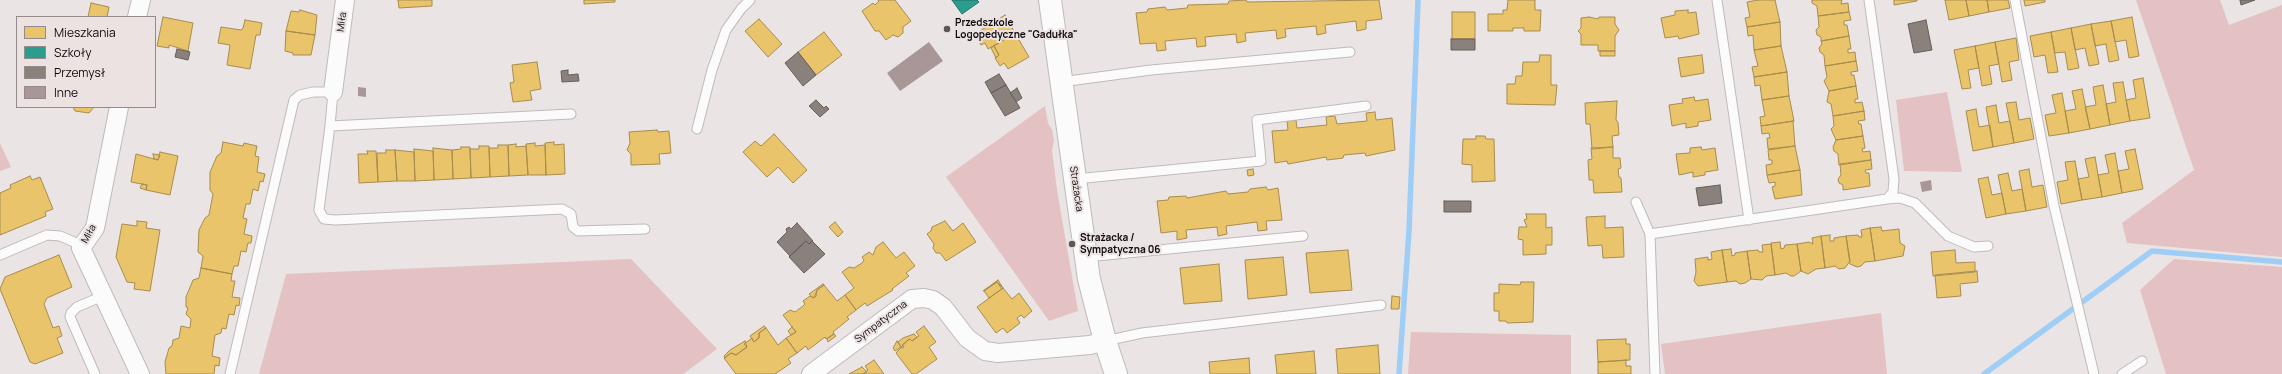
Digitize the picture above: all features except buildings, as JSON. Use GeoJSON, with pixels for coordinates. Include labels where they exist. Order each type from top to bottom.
{"type":"FeatureCollection","features":[{"type":"Feature","properties":{"kind":"street"},"geometry":{"type":"LineString","coordinates":[[137,16],[140,0]]}},
{"type":"Feature","properties":{"kind":"street","name":"Miła"},"geometry":{"type":"LineString","coordinates":[[333,92],[345,0]]}},
{"type":"Feature","properties":{"kind":"street","name":"Strażacka"},"geometry":{"type":"LineString","coordinates":[[1050,0],[1085,257],[1105,341],[1116,374]]}},
{"type":"Feature","properties":{"kind":"street","name":"Miła"},"geometry":{"type":"LineString","coordinates":[[119,108],[95,228],[81,248],[140,374]]}},
{"type":"Feature","properties":{"kind":"street","name":"Sympatyczna"},"geometry":{"type":"LineString","coordinates":[[811,374],[912,299],[924,298],[933,300],[943,307],[967,338],[985,351],[998,353],[1090,344],[1105,341]]}},
{"type":"Feature","properties":{"kind":"lane"},"geometry":{"type":"LineString","coordinates":[[697,129],[712,70],[726,30],[741,9],[750,0]]}},
{"type":"Feature","properties":{"kind":"lane"},"geometry":{"type":"LineString","coordinates":[[1717,0],[1749,220]]}},
{"type":"Feature","properties":{"kind":"lane"},"geometry":{"type":"LineString","coordinates":[[1869,0],[1894,179],[1893,192],[1887,199]]}},
{"type":"Feature","properties":{"kind":"lane"},"geometry":{"type":"LineString","coordinates":[[2015,0],[2054,206],[2094,374]]}},
{"type":"Feature","properties":{"kind":"lane"},"geometry":{"type":"LineString","coordinates":[[1061,82],[1150,70],[1350,52]]}},
{"type":"Feature","properties":{"kind":"lane"},"geometry":{"type":"LineString","coordinates":[[230,374],[294,100],[300,95],[313,92],[333,92],[319,210],[324,219],[335,220],[562,209],[569,211],[573,227],[578,232],[645,229]]}},
{"type":"Feature","properties":{"kind":"lane"},"geometry":{"type":"LineString","coordinates":[[1075,179],[1261,161],[1257,120],[1366,106]]}},
{"type":"Feature","properties":{"kind":"lane"},"geometry":{"type":"LineString","coordinates":[[330,126],[571,114]]}},
{"type":"Feature","properties":{"kind":"lane"},"geometry":{"type":"LineString","coordinates":[[1650,234],[1900,198],[1915,203],[1948,236],[1974,247],[1988,246]]}},
{"type":"Feature","properties":{"kind":"lane"},"geometry":{"type":"LineString","coordinates":[[1636,202],[1650,234],[1655,374]]}},
{"type":"Feature","properties":{"kind":"lane"},"geometry":{"type":"LineString","coordinates":[[0,255],[47,235],[60,236],[74,242],[81,248]]}},
{"type":"Feature","properties":{"kind":"lane"},"geometry":{"type":"LineString","coordinates":[[1085,257],[1303,236]]}},
{"type":"Feature","properties":{"kind":"lane"},"geometry":{"type":"LineString","coordinates":[[95,374],[70,317],[73,310],[77,307],[103,296]]}},
{"type":"Feature","properties":{"kind":"lane"},"geometry":{"type":"LineString","coordinates":[[1105,341],[1142,333],[1381,305]]}},
{"type":"Feature","properties":{"kind":"lane"},"geometry":{"type":"LineString","coordinates":[[2122,374],[2142,361]]}},
{"type":"Feature","properties":{"kind":"shaded area"},"geometry":{"type":"Polygon","coordinates":[[[2136,0],[2220,0],[2229,25],[2282,5],[2282,257],[2127,243],[2122,223],[2194,170],[2136,0]]]}},
{"type":"Feature","properties":{"kind":"shaded area"},"geometry":{"type":"Polygon","coordinates":[[[1947,92],[1962,172],[1904,171],[1896,100],[1947,92]]]}},
{"type":"Feature","properties":{"kind":"shaded area"},"geometry":{"type":"Polygon","coordinates":[[[1045,106],[1048,123],[1052,130],[1054,141],[1052,150],[1057,190],[1078,311],[1049,321],[946,177],[1045,106]]]}},
{"type":"Feature","properties":{"kind":"shaded area"},"geometry":{"type":"Polygon","coordinates":[[[0,143],[11,167],[0,171],[0,143]]]}},
{"type":"Feature","properties":{"kind":"shaded area"},"geometry":{"type":"Polygon","coordinates":[[[631,259],[717,349],[683,374],[259,374],[286,274],[631,259]]]}},
{"type":"Feature","properties":{"kind":"shaded area"},"geometry":{"type":"Polygon","coordinates":[[[2174,259],[2282,267],[2282,374],[2166,374],[2140,290],[2174,259]]]}},
{"type":"Feature","properties":{"kind":"shaded area"},"geometry":{"type":"Polygon","coordinates":[[[1881,313],[1887,374],[1665,374],[1661,344],[1881,313]]]}},
{"type":"Feature","properties":{"kind":"shaded area"},"geometry":{"type":"Polygon","coordinates":[[[1411,332],[1571,335],[1571,374],[1408,374],[1411,332]]]}},
{"type":"Feature","properties":{"kind":"waterway"},"geometry":{"type":"LineString","coordinates":[[1399,374],[1409,231],[1418,0]]}},
{"type":"Feature","properties":{"kind":"waterway"},"geometry":{"type":"LineString","coordinates":[[1984,374],[2152,251],[2282,262]]}},
{"type":"Feature","properties":{"kind":"place","name":"Przedszkole Logopedyczne \"Gadułka\""},"geometry":{"type":"Point","coordinates":[947,29]}},
{"type":"Feature","properties":{"kind":"place","name":"Strażacka / Sympatyczna 06"},"geometry":{"type":"Point","coordinates":[1072,244]}}]}
